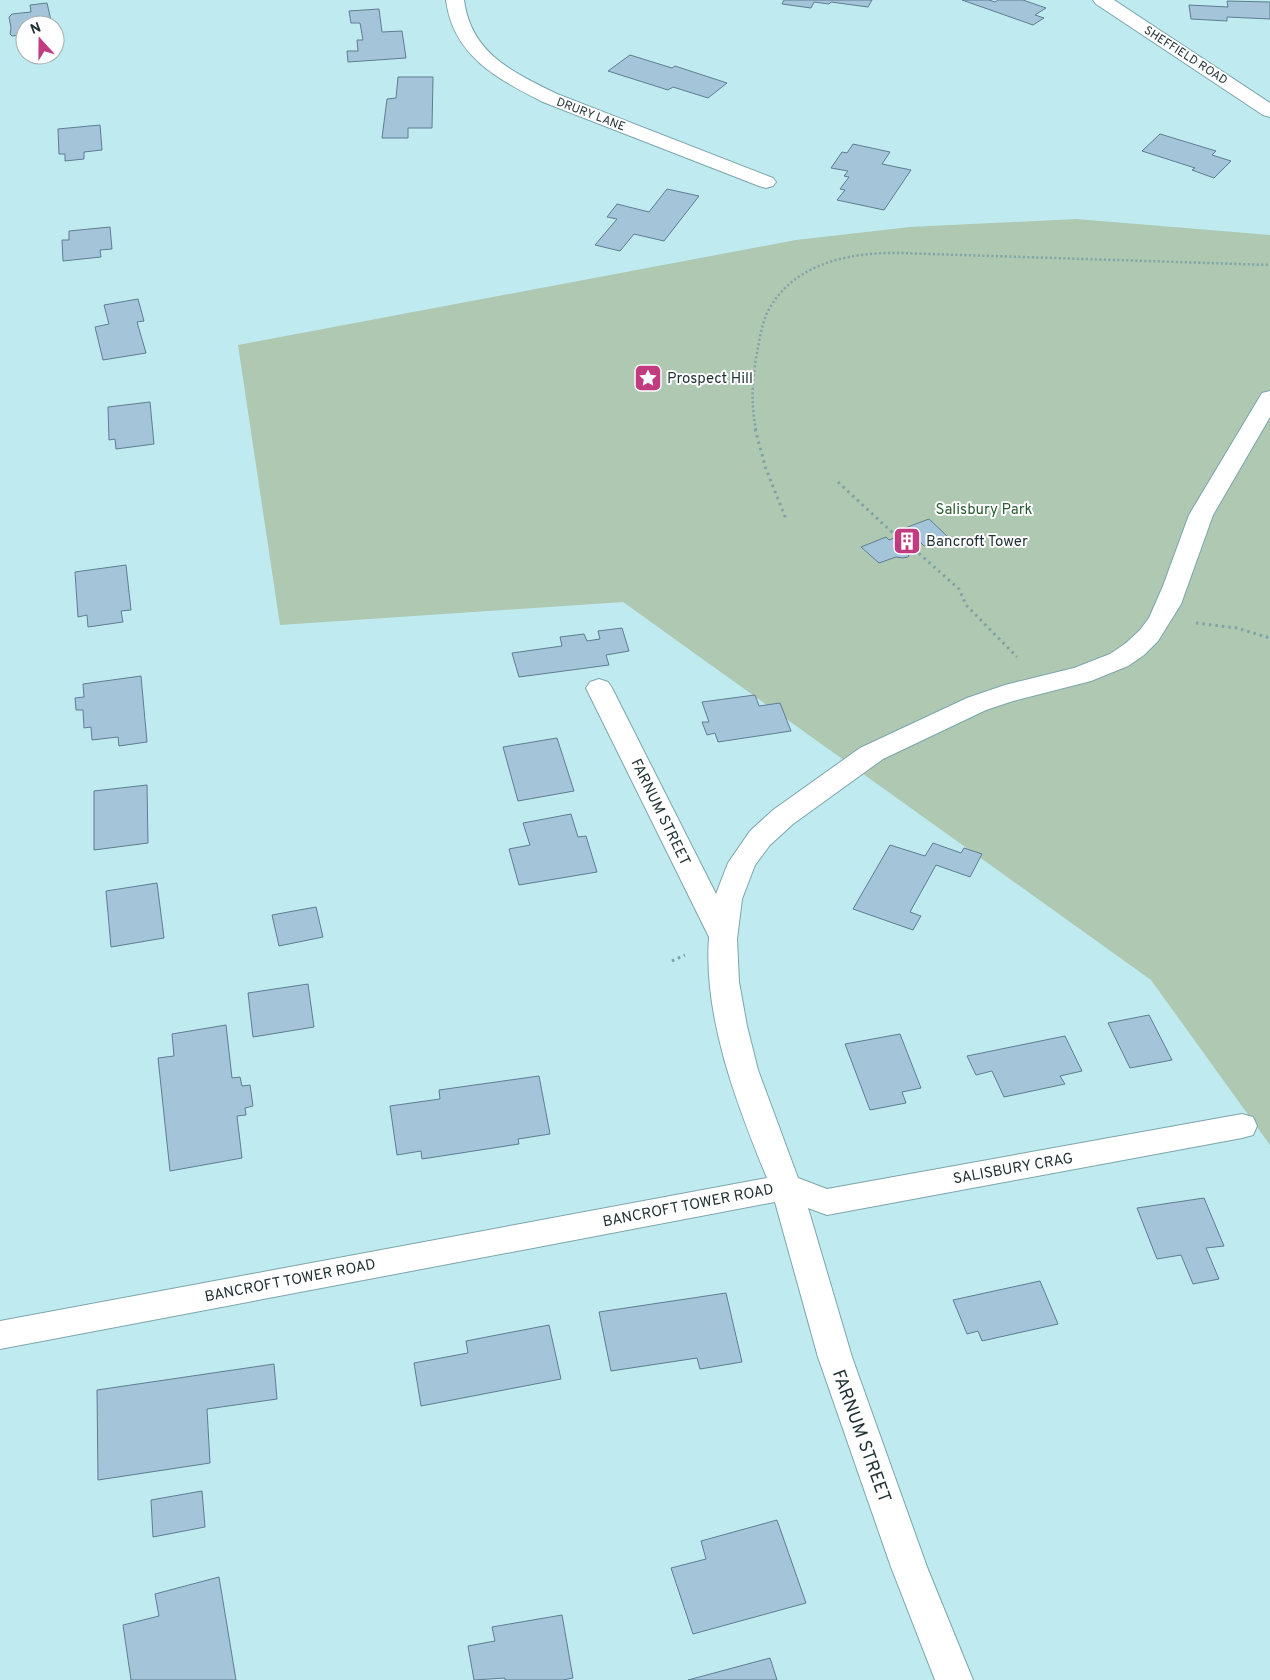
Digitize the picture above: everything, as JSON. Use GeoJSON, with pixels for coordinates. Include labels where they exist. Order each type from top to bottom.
{"type":"FeatureCollection","features":[{"type":"Feature","properties":{"kind":"street","name":"DRURY LANE"},"geometry":{"type":"LineString","coordinates":[[455,0],[455,13],[468,38],[482,55],[523,85],[550,98],[766,182]]}},
{"type":"Feature","properties":{"kind":"street","name":"SHEFFIELD ROAD"},"geometry":{"type":"LineString","coordinates":[[1102,0],[1270,111]]}},
{"type":"Feature","properties":{"kind":"street","name":"BANCROFT TOWER ROAD"},"geometry":{"type":"LineString","coordinates":[[0,1335],[786,1187],[758,1114],[738,1050],[726,994],[723,937],[727,902],[733,881],[742,862],[754,845],[785,814],[885,746],[989,699],[1109,665],[1135,649],[1152,632],[1172,598],[1188,546],[1200,518],[1270,398]]}},
{"type":"Feature","properties":{"kind":"street","name":"FARNUM STREET"},"geometry":{"type":"LineString","coordinates":[[599,688],[723,937]]}},
{"type":"Feature","properties":{"kind":"street","name":"SALISBURY CRAG"},"geometry":{"type":"LineString","coordinates":[[786,1187],[827,1202],[1242,1126]]}},
{"type":"Feature","properties":{"kind":"street","name":"FARNUM STREET"},"geometry":{"type":"LineString","coordinates":[[786,1187],[834,1357],[909,1566],[954,1680]]}},
{"type":"Feature","properties":{"kind":"path"},"geometry":{"type":"LineString","coordinates":[[786,519],[770,484],[755,431],[752,381],[762,323],[776,300],[799,280],[824,264],[842,258],[872,254],[925,253],[1270,265]]}},
{"type":"Feature","properties":{"kind":"path"},"geometry":{"type":"LineString","coordinates":[[838,482],[895,535]]}},
{"type":"Feature","properties":{"kind":"path"},"geometry":{"type":"LineString","coordinates":[[914,549],[959,588],[966,605],[1045,683]]}},
{"type":"Feature","properties":{"kind":"path"},"geometry":{"type":"LineString","coordinates":[[1160,620],[1238,628],[1270,638]]}},
{"type":"Feature","properties":{"kind":"green space","name":"Salisbury Park"},"geometry":{"type":"Polygon","coordinates":[[[1076,219],[1270,235],[1270,1145],[1151,980],[623,602],[280,625],[238,345],[796,240],[910,227],[1076,219]]]}},
{"type":"Feature","properties":{"kind":"building"},"geometry":{"type":"Polygon","coordinates":[[[784,0],[872,0],[868,7],[831,2],[829,4],[814,2],[811,8],[782,4],[784,0]]]}},
{"type":"Feature","properties":{"kind":"building"},"geometry":{"type":"Polygon","coordinates":[[[962,0],[989,0],[995,2],[998,0],[1023,0],[1046,8],[1035,15],[1044,18],[1033,25],[962,0]]]}},
{"type":"Feature","properties":{"kind":"building"},"geometry":{"type":"Polygon","coordinates":[[[1227,1],[1270,2],[1270,19],[1227,17],[1227,21],[1191,19],[1189,5],[1228,7],[1227,1]]]}},
{"type":"Feature","properties":{"kind":"building"},"geometry":{"type":"Polygon","coordinates":[[[47,3],[50,15],[15,15],[15,36],[12,36],[10,34],[9,17],[12,14],[31,12],[30,5],[47,3]]]}},
{"type":"Feature","properties":{"kind":"building"},"geometry":{"type":"Polygon","coordinates":[[[379,9],[382,32],[402,31],[406,58],[348,62],[347,51],[358,51],[357,40],[363,40],[360,23],[351,23],[349,11],[379,9]]]}},
{"type":"Feature","properties":{"kind":"building"},"geometry":{"type":"Polygon","coordinates":[[[630,55],[672,68],[675,66],[727,83],[708,98],[673,87],[668,90],[608,71],[630,55]]]}},
{"type":"Feature","properties":{"kind":"building"},"geometry":{"type":"Polygon","coordinates":[[[398,77],[433,77],[432,128],[408,128],[408,138],[382,138],[387,99],[396,98],[398,77]]]}},
{"type":"Feature","properties":{"kind":"building"},"geometry":{"type":"Polygon","coordinates":[[[100,125],[102,150],[84,152],[84,159],[65,161],[65,154],[59,154],[58,129],[100,125]]]}},
{"type":"Feature","properties":{"kind":"building"},"geometry":{"type":"Polygon","coordinates":[[[1160,134],[1216,151],[1212,155],[1231,161],[1214,178],[1192,170],[1195,168],[1142,151],[1160,134]]]}},
{"type":"Feature","properties":{"kind":"building"},"geometry":{"type":"Polygon","coordinates":[[[853,144],[890,152],[882,164],[911,170],[884,210],[837,200],[845,190],[840,189],[849,177],[844,176],[848,171],[831,168],[842,152],[847,153],[853,144]]]}},
{"type":"Feature","properties":{"kind":"building"},"geometry":{"type":"Polygon","coordinates":[[[667,189],[699,196],[664,241],[634,234],[620,251],[595,245],[617,219],[607,217],[617,204],[649,212],[667,189]]]}},
{"type":"Feature","properties":{"kind":"building"},"geometry":{"type":"Polygon","coordinates":[[[110,227],[112,249],[100,250],[101,257],[63,261],[62,240],[69,240],[69,231],[110,227]]]}},
{"type":"Feature","properties":{"kind":"building"},"geometry":{"type":"Polygon","coordinates":[[[138,299],[144,321],[137,322],[146,353],[103,360],[95,327],[109,324],[104,305],[138,299]]]}},
{"type":"Feature","properties":{"kind":"building"},"geometry":{"type":"Polygon","coordinates":[[[150,402],[154,444],[116,449],[115,439],[109,440],[108,407],[150,402]]]}},
{"type":"Feature","properties":{"kind":"building","name":"Bancroft Tower"},"geometry":{"type":"Polygon","coordinates":[[[929,519],[948,537],[924,546],[919,541],[903,547],[910,552],[908,557],[896,557],[879,563],[861,547],[886,537],[889,540],[909,532],[905,528],[929,519]]]}},
{"type":"Feature","properties":{"kind":"building"},"geometry":{"type":"Polygon","coordinates":[[[126,565],[131,610],[121,611],[123,622],[88,627],[87,615],[78,617],[75,572],[126,565]]]}},
{"type":"Feature","properties":{"kind":"building"},"geometry":{"type":"Polygon","coordinates":[[[622,628],[629,651],[606,655],[609,665],[519,677],[512,653],[562,646],[560,637],[584,634],[587,641],[600,639],[598,631],[622,628]]]}},
{"type":"Feature","properties":{"kind":"building"},"geometry":{"type":"Polygon","coordinates":[[[141,676],[147,742],[119,746],[118,737],[92,740],[91,727],[84,728],[83,710],[76,710],[75,698],[84,697],[83,684],[141,676]]]}},
{"type":"Feature","properties":{"kind":"building"},"geometry":{"type":"Polygon","coordinates":[[[755,695],[759,706],[780,703],[791,731],[718,742],[715,733],[707,735],[702,722],[709,722],[702,702],[755,695]]]}},
{"type":"Feature","properties":{"kind":"building"},"geometry":{"type":"Polygon","coordinates":[[[557,738],[574,791],[518,801],[503,747],[557,738]]]}},
{"type":"Feature","properties":{"kind":"building"},"geometry":{"type":"Polygon","coordinates":[[[147,785],[148,843],[94,850],[94,791],[147,785]]]}},
{"type":"Feature","properties":{"kind":"building"},"geometry":{"type":"Polygon","coordinates":[[[571,814],[578,837],[586,836],[597,872],[519,885],[509,849],[530,845],[523,823],[571,814]]]}},
{"type":"Feature","properties":{"kind":"building"},"geometry":{"type":"Polygon","coordinates":[[[933,843],[961,853],[964,848],[982,854],[970,877],[936,865],[910,912],[921,916],[913,930],[853,909],[890,845],[925,856],[933,843]]]}},
{"type":"Feature","properties":{"kind":"building"},"geometry":{"type":"Polygon","coordinates":[[[157,883],[164,938],[111,947],[106,891],[157,883]]]}},
{"type":"Feature","properties":{"kind":"building"},"geometry":{"type":"Polygon","coordinates":[[[316,907],[323,937],[279,946],[272,915],[316,907]]]}},
{"type":"Feature","properties":{"kind":"building"},"geometry":{"type":"Polygon","coordinates":[[[308,984],[314,1027],[253,1037],[248,993],[308,984]]]}},
{"type":"Feature","properties":{"kind":"building"},"geometry":{"type":"Polygon","coordinates":[[[1149,1015],[1172,1060],[1130,1068],[1108,1023],[1149,1015]]]}},
{"type":"Feature","properties":{"kind":"building"},"geometry":{"type":"Polygon","coordinates":[[[226,1025],[232,1078],[240,1077],[242,1086],[250,1085],[253,1106],[245,1108],[246,1115],[237,1116],[242,1158],[170,1171],[158,1058],[174,1056],[172,1034],[226,1025]]]}},
{"type":"Feature","properties":{"kind":"building"},"geometry":{"type":"Polygon","coordinates":[[[900,1034],[921,1088],[902,1092],[906,1103],[870,1110],[845,1044],[900,1034]]]}},
{"type":"Feature","properties":{"kind":"building"},"geometry":{"type":"Polygon","coordinates":[[[1065,1036],[1082,1071],[1060,1076],[1065,1084],[1004,1097],[992,1071],[976,1075],[967,1056],[1065,1036]]]}},
{"type":"Feature","properties":{"kind":"building"},"geometry":{"type":"Polygon","coordinates":[[[539,1076],[550,1134],[518,1139],[519,1144],[422,1159],[421,1151],[397,1155],[390,1106],[440,1099],[439,1090],[539,1076]]]}},
{"type":"Feature","properties":{"kind":"building"},"geometry":{"type":"Polygon","coordinates":[[[1204,1198],[1224,1246],[1206,1248],[1219,1279],[1193,1284],[1181,1255],[1157,1259],[1137,1208],[1204,1198]]]}},
{"type":"Feature","properties":{"kind":"building"},"geometry":{"type":"Polygon","coordinates":[[[1040,1281],[1058,1324],[982,1341],[978,1331],[967,1334],[953,1300],[1040,1281]]]}},
{"type":"Feature","properties":{"kind":"building"},"geometry":{"type":"Polygon","coordinates":[[[726,1293],[742,1362],[700,1369],[697,1358],[611,1371],[599,1312],[726,1293]]]}},
{"type":"Feature","properties":{"kind":"building"},"geometry":{"type":"Polygon","coordinates":[[[549,1325],[561,1379],[421,1406],[414,1363],[468,1353],[466,1341],[549,1325]]]}},
{"type":"Feature","properties":{"kind":"building"},"geometry":{"type":"Polygon","coordinates":[[[274,1364],[277,1399],[207,1409],[210,1463],[98,1480],[97,1390],[274,1364]]]}},
{"type":"Feature","properties":{"kind":"building"},"geometry":{"type":"Polygon","coordinates":[[[202,1491],[205,1527],[153,1537],[151,1500],[202,1491]]]}},
{"type":"Feature","properties":{"kind":"building"},"geometry":{"type":"Polygon","coordinates":[[[777,1520],[806,1603],[693,1634],[671,1568],[706,1559],[701,1541],[777,1520]]]}},
{"type":"Feature","properties":{"kind":"building"},"geometry":{"type":"Polygon","coordinates":[[[219,1577],[236,1680],[131,1680],[123,1625],[159,1616],[155,1594],[219,1577]]]}},
{"type":"Feature","properties":{"kind":"building"},"geometry":{"type":"Polygon","coordinates":[[[562,1615],[573,1678],[563,1680],[505,1680],[505,1678],[474,1680],[468,1646],[495,1641],[492,1627],[562,1615]]]}},
{"type":"Feature","properties":{"kind":"building"},"geometry":{"type":"Polygon","coordinates":[[[770,1658],[777,1680],[688,1680],[770,1658]]]}},
{"type":"Feature","properties":{"kind":"place","name":"Prospect Hill"},"geometry":{"type":"Point","coordinates":[648,378]}},
{"type":"Feature","properties":{"kind":"place","name":"Bancroft Tower"},"geometry":{"type":"Point","coordinates":[907,541]}}]}
